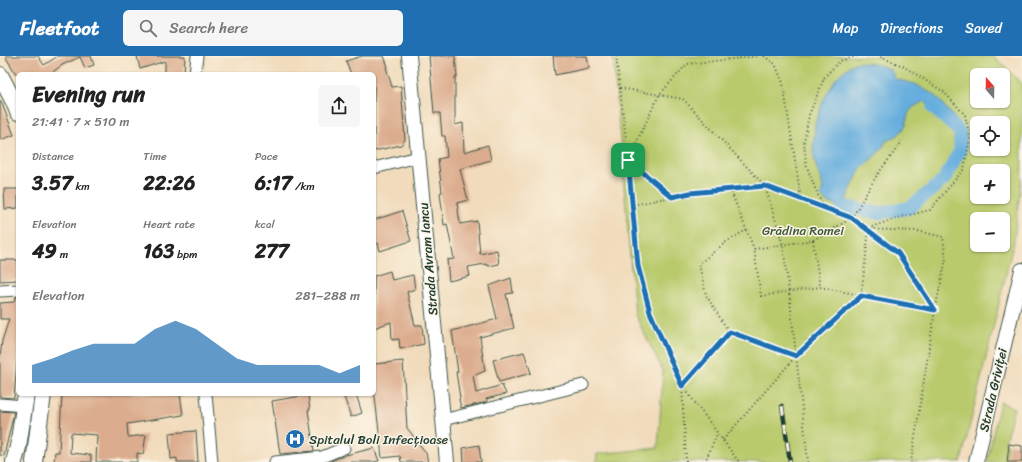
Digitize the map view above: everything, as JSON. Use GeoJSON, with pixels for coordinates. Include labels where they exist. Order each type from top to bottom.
{"type":"FeatureCollection","features":[{"type":"Feature","properties":{"kind":"main road"},"geometry":{"type":"LineString","coordinates":[[0,75],[16,107]]}},
{"type":"Feature","properties":{"kind":"main road"},"geometry":{"type":"LineString","coordinates":[[34,462],[43,396]]}},
{"type":"Feature","properties":{"kind":"main road"},"geometry":{"type":"LineString","coordinates":[[14,462],[25,400]]}},
{"type":"Feature","properties":{"kind":"street"},"geometry":{"type":"LineString","coordinates":[[195,72],[196,56]]}},
{"type":"Feature","properties":{"kind":"street","name":"Strada Avram Iancu"},"geometry":{"type":"LineString","coordinates":[[410,56],[446,462]]}},
{"type":"Feature","properties":{"kind":"street"},"geometry":{"type":"LineString","coordinates":[[376,168],[418,157]]}},
{"type":"Feature","properties":{"kind":"street","name":"Strada Griviței"},"geometry":{"type":"LineString","coordinates":[[976,462],[1022,270]]}},
{"type":"Feature","properties":{"kind":"street"},"geometry":{"type":"LineString","coordinates":[[0,291],[16,290]]}},
{"type":"Feature","properties":{"kind":"street"},"geometry":{"type":"LineString","coordinates":[[443,420],[583,385]]}},
{"type":"Feature","properties":{"kind":"street"},"geometry":{"type":"LineString","coordinates":[[206,396],[212,462]]}},
{"type":"Feature","properties":{"kind":"street"},"geometry":{"type":"LineString","coordinates":[[0,404],[25,400]]}},
{"type":"Feature","properties":{"kind":"street"},"geometry":{"type":"LineString","coordinates":[[275,462],[322,457],[344,448]]}},
{"type":"Feature","properties":{"kind":"path"},"geometry":{"type":"LineString","coordinates":[[616,56],[633,205],[638,266],[650,312],[682,386],[739,462]]}},
{"type":"Feature","properties":{"kind":"path"},"geometry":{"type":"LineString","coordinates":[[628,160],[659,95],[687,64],[759,56]]}},
{"type":"Feature","properties":{"kind":"path"},"geometry":{"type":"LineString","coordinates":[[764,56],[775,64],[783,83],[801,199]]}},
{"type":"Feature","properties":{"kind":"path"},"geometry":{"type":"LineString","coordinates":[[823,207],[806,164],[804,141],[809,115],[825,76],[840,61],[857,56]]}},
{"type":"Feature","properties":{"kind":"path"},"geometry":{"type":"LineString","coordinates":[[868,230],[901,217],[930,210],[964,169],[970,138],[966,115],[944,92],[903,66],[878,56]]}},
{"type":"Feature","properties":{"kind":"path"},"geometry":{"type":"LineString","coordinates":[[620,88],[683,99],[765,186],[783,245],[808,462]]}},
{"type":"Feature","properties":{"kind":"path"},"geometry":{"type":"LineString","coordinates":[[754,249],[813,240],[852,218],[877,175],[901,143],[900,141]]}},
{"type":"Feature","properties":{"kind":"path"},"geometry":{"type":"LineString","coordinates":[[628,160],[672,197]]}},
{"type":"Feature","properties":{"kind":"path"},"geometry":{"type":"LineString","coordinates":[[633,205],[690,193],[765,186],[852,218],[898,253],[935,310]]}},
{"type":"Feature","properties":{"kind":"path"},"geometry":{"type":"LineString","coordinates":[[730,189],[754,249],[761,296],[820,288],[935,310]]}},
{"type":"Feature","properties":{"kind":"path"},"geometry":{"type":"LineString","coordinates":[[746,230],[726,242],[699,264],[706,295],[730,332],[796,356]]}},
{"type":"Feature","properties":{"kind":"path"},"geometry":{"type":"LineString","coordinates":[[723,440],[796,356],[861,296],[868,230]]}},
{"type":"Feature","properties":{"kind":"path"},"geometry":{"type":"LineString","coordinates":[[868,230],[918,231],[943,238],[946,259],[935,310],[911,462]]}},
{"type":"Feature","properties":{"kind":"path"},"geometry":{"type":"LineString","coordinates":[[813,240],[820,288]]}},
{"type":"Feature","properties":{"kind":"path"},"geometry":{"type":"LineString","coordinates":[[686,462],[682,386],[730,332]]}},
{"type":"Feature","properties":{"kind":"path"},"geometry":{"type":"LineString","coordinates":[[705,462],[718,433]]}},
{"type":"Feature","properties":{"kind":"green space","name":"Grădina Romei"},"geometry":{"type":"Polygon","coordinates":[[[613,56],[993,56],[1007,68],[970,68],[970,108],[1010,108],[1010,71],[1022,83],[1022,174],[1014,241],[961,462],[596,462],[597,454],[658,448],[663,371],[635,315],[613,56]]]}},
{"type":"Feature","properties":{"kind":"green space"},"geometry":{"type":"Polygon","coordinates":[[[1000,402],[1014,408],[1005,442],[1007,445],[1005,462],[987,462],[1000,402]]]}},
{"type":"Feature","properties":{"kind":"water"},"geometry":{"type":"Polygon","coordinates":[[[859,62],[880,65],[891,70],[895,79],[915,84],[936,96],[965,131],[964,151],[948,182],[910,211],[877,216],[826,202],[821,195],[823,187],[813,151],[815,124],[824,99],[836,78],[852,64],[859,62]],[[924,101],[912,108],[908,114],[906,125],[902,131],[898,135],[886,141],[881,150],[860,170],[843,206],[879,213],[909,208],[944,180],[960,150],[960,132],[924,101]]]}},
{"type":"Feature","properties":{"kind":"building"},"geometry":{"type":"Polygon","coordinates":[[[5,56],[38,56],[44,65],[58,56],[91,56],[94,65],[85,68],[80,57],[62,65],[53,72],[16,72],[16,74],[5,56]]]}},
{"type":"Feature","properties":{"kind":"building"},"geometry":{"type":"Polygon","coordinates":[[[137,56],[185,56],[184,72],[165,72],[165,61],[140,69],[137,56]]]}},
{"type":"Feature","properties":{"kind":"building"},"geometry":{"type":"Polygon","coordinates":[[[362,56],[384,56],[392,87],[401,86],[405,140],[401,145],[376,151],[376,72],[350,72],[346,61],[362,56]]]}},
{"type":"Feature","properties":{"kind":"building"},"geometry":{"type":"Polygon","coordinates":[[[429,56],[455,56],[457,77],[455,77],[455,125],[463,123],[464,152],[488,145],[491,160],[460,169],[468,200],[457,203],[460,224],[477,221],[480,254],[497,250],[499,264],[489,266],[485,264],[468,267],[470,276],[449,281],[447,260],[454,259],[447,224],[444,225],[438,159],[447,157],[445,136],[442,136],[440,113],[434,113],[429,56]]]}},
{"type":"Feature","properties":{"kind":"building"},"geometry":{"type":"Polygon","coordinates":[[[553,56],[587,56],[589,68],[555,75],[553,56]]]}},
{"type":"Feature","properties":{"kind":"building"},"geometry":{"type":"Polygon","coordinates":[[[1,101],[14,135],[0,140],[0,102],[1,101]]]}},
{"type":"Feature","properties":{"kind":"building"},"geometry":{"type":"Polygon","coordinates":[[[4,189],[16,189],[16,208],[5,209],[4,189]]]}},
{"type":"Feature","properties":{"kind":"building"},"geometry":{"type":"Polygon","coordinates":[[[402,211],[411,241],[380,251],[378,243],[376,244],[376,219],[402,211]]]}},
{"type":"Feature","properties":{"kind":"building"},"geometry":{"type":"Polygon","coordinates":[[[0,260],[16,260],[16,280],[0,281],[0,260]]]}},
{"type":"Feature","properties":{"kind":"building"},"geometry":{"type":"Polygon","coordinates":[[[390,271],[392,280],[413,275],[415,289],[407,292],[415,325],[422,325],[424,344],[400,349],[399,339],[392,340],[391,322],[376,327],[376,275],[390,271]]]}},
{"type":"Feature","properties":{"kind":"building"},"geometry":{"type":"Polygon","coordinates":[[[511,278],[513,293],[506,294],[514,328],[480,337],[485,371],[473,376],[476,393],[502,385],[506,394],[486,399],[487,402],[461,408],[452,331],[497,319],[489,286],[511,278]]]}},
{"type":"Feature","properties":{"kind":"building"},"geometry":{"type":"Polygon","coordinates":[[[16,297],[16,374],[14,398],[0,397],[0,357],[2,341],[9,319],[0,319],[0,303],[14,302],[16,297]]]}},
{"type":"Feature","properties":{"kind":"building"},"geometry":{"type":"Polygon","coordinates":[[[524,352],[531,373],[499,382],[493,360],[524,352]]]}},
{"type":"Feature","properties":{"kind":"building"},"geometry":{"type":"Polygon","coordinates":[[[403,361],[407,428],[426,453],[428,462],[401,462],[400,456],[382,458],[375,396],[376,364],[403,361]]]}},
{"type":"Feature","properties":{"kind":"building"},"geometry":{"type":"Polygon","coordinates":[[[62,396],[180,396],[183,415],[127,424],[128,437],[146,435],[143,454],[137,453],[137,462],[96,462],[97,435],[71,433],[70,453],[91,455],[91,462],[54,462],[55,452],[59,452],[62,396]]]}},
{"type":"Feature","properties":{"kind":"building","name":"Spitalul Boli Infecțioase"},"geometry":{"type":"Polygon","coordinates":[[[308,396],[310,410],[308,410],[314,451],[280,454],[272,401],[308,396]]]}},
{"type":"Feature","properties":{"kind":"building"},"geometry":{"type":"Polygon","coordinates":[[[344,396],[357,396],[362,413],[351,417],[344,396]]]}},
{"type":"Feature","properties":{"kind":"building"},"geometry":{"type":"Polygon","coordinates":[[[0,411],[14,412],[4,456],[0,455],[0,411]]]}},
{"type":"Feature","properties":{"kind":"building"},"geometry":{"type":"Polygon","coordinates":[[[196,431],[198,462],[177,462],[177,458],[171,459],[169,433],[196,431]]]}},
{"type":"Feature","properties":{"kind":"building"},"geometry":{"type":"Polygon","coordinates":[[[1009,444],[1022,446],[1022,462],[1007,462],[1009,444]]]}},
{"type":"Feature","properties":{"kind":"building"},"geometry":{"type":"Polygon","coordinates":[[[479,445],[481,462],[464,462],[463,448],[479,445]]]}},
{"type":"Feature","properties":{"kind":"building"},"geometry":{"type":"Polygon","coordinates":[[[374,448],[379,461],[331,462],[346,455],[374,448]]]}},
{"type":"Feature","properties":{"kind":"waterway"},"geometry":{"type":"LineString","coordinates":[[842,206],[879,213],[909,208],[944,180],[960,150],[960,132],[933,108]]}},
{"type":"Feature","properties":{"kind":"railway"},"geometry":{"type":"LineString","coordinates":[[782,406],[790,462]]}},
{"type":"Feature","properties":{"kind":"place","name":"Spitalul Boli Infecțioase"},"geometry":{"type":"Point","coordinates":[295,439]}},
{"type":"Feature","properties":{"kind":"route"},"geometry":{"type":"LineString","coordinates":[[628,160],[672,197],[690,193],[765,186],[852,218],[898,253],[935,310],[861,296],[796,356],[730,332],[682,386],[650,312],[638,266],[628,160]]}}]}
